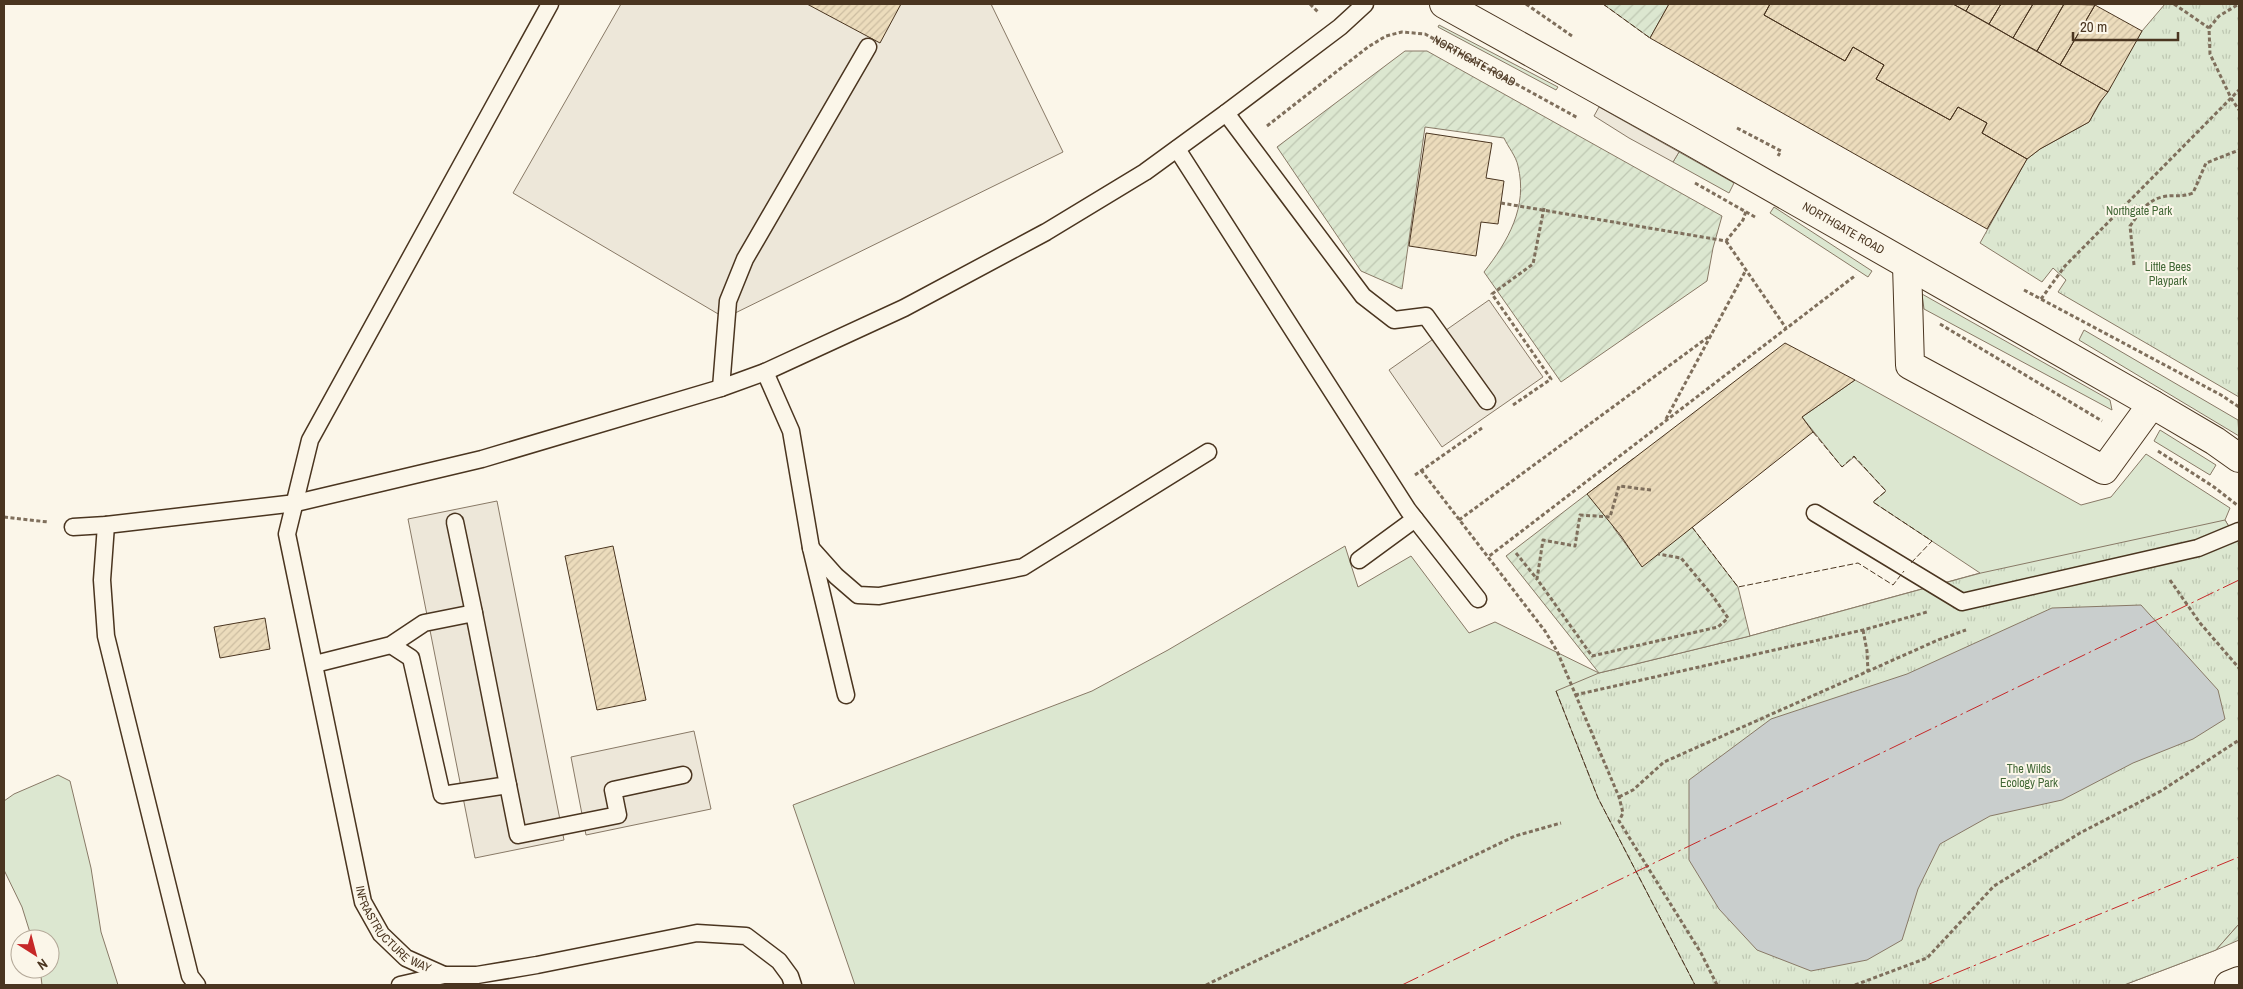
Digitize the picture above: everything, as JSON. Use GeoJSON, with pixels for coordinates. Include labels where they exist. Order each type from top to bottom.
{"type":"FeatureCollection","features":[{"type":"Feature","properties":{"kind":"street","name":"NORTHGATE ROAD"},"geometry":{"type":"LineString","coordinates":[[1444,4],[1680,135],[2152,404],[2215,441],[2239,458]]}},
{"type":"Feature","properties":{"kind":"street"},"geometry":{"type":"LineString","coordinates":[[1907,265],[1910,365],[2104,470],[2152,404]]}},
{"type":"Feature","properties":{"kind":"street"},"geometry":{"type":"LineString","coordinates":[[2229,985],[2239,981]]}},
{"type":"Feature","properties":{"kind":"lane","name":"INFRASTRUCTURE WAY"},"geometry":{"type":"LineString","coordinates":[[550,4],[310,440],[287,534],[363,902],[381,934],[406,958],[444,976],[477,975],[520,968],[697,933],[746,936],[779,961],[790,976],[793,985]]}},
{"type":"Feature","properties":{"kind":"lane"},"geometry":{"type":"LineString","coordinates":[[73,527],[106,525],[296,503],[482,459],[721,388],[765,372],[904,308],[1046,232],[1144,172],[1340,27],[1365,4]]}},
{"type":"Feature","properties":{"kind":"lane"},"geometry":{"type":"LineString","coordinates":[[721,388],[728,301],[742,267],[868,47]]}},
{"type":"Feature","properties":{"kind":"lane"},"geometry":{"type":"LineString","coordinates":[[1226,113],[1363,296],[1394,320],[1426,316],[1487,401]]}},
{"type":"Feature","properties":{"kind":"lane"},"geometry":{"type":"LineString","coordinates":[[1177,149],[1395,491],[1478,598]]}},
{"type":"Feature","properties":{"kind":"lane"},"geometry":{"type":"LineString","coordinates":[[765,372],[790,431],[810,548],[846,695]]}},
{"type":"Feature","properties":{"kind":"lane"},"geometry":{"type":"LineString","coordinates":[[810,548],[858,596],[879,596],[1023,567],[1208,452]]}},
{"type":"Feature","properties":{"kind":"lane"},"geometry":{"type":"LineString","coordinates":[[1815,512],[1962,602],[2198,548],[2239,531]]}},
{"type":"Feature","properties":{"kind":"lane"},"geometry":{"type":"LineString","coordinates":[[1358,560],[1415,519]]}},
{"type":"Feature","properties":{"kind":"lane"},"geometry":{"type":"LineString","coordinates":[[455,522],[518,835],[618,816],[613,790],[683,775]]}},
{"type":"Feature","properties":{"kind":"lane"},"geometry":{"type":"LineString","coordinates":[[106,525],[102,580],[106,636],[190,976],[197,985]]}},
{"type":"Feature","properties":{"kind":"lane"},"geometry":{"type":"LineString","coordinates":[[315,664],[391,645],[424,623],[474,613]]}},
{"type":"Feature","properties":{"kind":"lane"},"geometry":{"type":"LineString","coordinates":[[391,645],[411,658],[442,795],[508,785]]}},
{"type":"Feature","properties":{"kind":"lane"},"geometry":{"type":"LineString","coordinates":[[400,985],[444,976]]}},
{"type":"Feature","properties":{"kind":"path"},"geometry":{"type":"LineString","coordinates":[[1310,4],[1318,12]]}},
{"type":"Feature","properties":{"kind":"path"},"geometry":{"type":"LineString","coordinates":[[2174,4],[2209,28]]}},
{"type":"Feature","properties":{"kind":"path"},"geometry":{"type":"LineString","coordinates":[[2239,4],[2219,16],[2209,28],[2210,54],[2231,98],[2239,110]]}},
{"type":"Feature","properties":{"kind":"path","name":"NORTHGATE ROAD"},"geometry":{"type":"LineString","coordinates":[[1247,142],[1368,47],[1386,36],[1402,32],[1425,34],[1584,121]]}},
{"type":"Feature","properties":{"kind":"path"},"geometry":{"type":"LineString","coordinates":[[2041,299],[2065,266],[2239,90]]}},
{"type":"Feature","properties":{"kind":"path"},"geometry":{"type":"LineString","coordinates":[[2134,266],[2130,226],[2145,205],[2163,197],[2183,197],[2193,193],[2206,163],[2239,150]]}},
{"type":"Feature","properties":{"kind":"path"},"geometry":{"type":"LineString","coordinates":[[1692,182],[1762,221]]}},
{"type":"Feature","properties":{"kind":"path"},"geometry":{"type":"LineString","coordinates":[[1501,202],[1726,241],[1786,328]]}},
{"type":"Feature","properties":{"kind":"path"},"geometry":{"type":"LineString","coordinates":[[1505,411],[1552,379],[1492,294],[1533,264],[1544,208]]}},
{"type":"Feature","properties":{"kind":"path"},"geometry":{"type":"LineString","coordinates":[[2121,209],[2138,216]]}},
{"type":"Feature","properties":{"kind":"path"},"geometry":{"type":"LineString","coordinates":[[1726,241],[1742,220]]}},
{"type":"Feature","properties":{"kind":"path"},"geometry":{"type":"LineString","coordinates":[[1665,420],[1746,270]]}},
{"type":"Feature","properties":{"kind":"path"},"geometry":{"type":"LineString","coordinates":[[1488,557],[1856,275]]}},
{"type":"Feature","properties":{"kind":"path"},"geometry":{"type":"LineString","coordinates":[[2024,290],[2221,395],[2239,407]]}},
{"type":"Feature","properties":{"kind":"path"},"geometry":{"type":"LineString","coordinates":[[1938,322],[2110,425]]}},
{"type":"Feature","properties":{"kind":"path"},"geometry":{"type":"LineString","coordinates":[[1459,520],[1711,335]]}},
{"type":"Feature","properties":{"kind":"path"},"geometry":{"type":"LineString","coordinates":[[1395,491],[1421,470],[1490,422]]}},
{"type":"Feature","properties":{"kind":"path"},"geometry":{"type":"LineString","coordinates":[[2157,450],[2214,486],[2239,507]]}},
{"type":"Feature","properties":{"kind":"path"},"geometry":{"type":"LineString","coordinates":[[1421,470],[1551,639],[1619,797],[1623,813],[1618,821],[1701,953],[1717,985]]}},
{"type":"Feature","properties":{"kind":"path"},"geometry":{"type":"LineString","coordinates":[[1537,579],[1542,540],[1575,546],[1580,516],[1610,517],[1618,486],[1651,490]]}},
{"type":"Feature","properties":{"kind":"path"},"geometry":{"type":"LineString","coordinates":[[4,517],[34,519],[73,527]]}},
{"type":"Feature","properties":{"kind":"path"},"geometry":{"type":"LineString","coordinates":[[1516,553],[1592,656],[1718,627],[1728,618],[1712,595],[1681,558],[1658,554]]}},
{"type":"Feature","properties":{"kind":"path"},"geometry":{"type":"LineString","coordinates":[[2161,556],[2169,579],[2200,623],[2239,668]]}},
{"type":"Feature","properties":{"kind":"path"},"geometry":{"type":"LineString","coordinates":[[1619,797],[1633,790],[1664,762],[1938,640],[1973,627],[1990,595]]}},
{"type":"Feature","properties":{"kind":"path"},"geometry":{"type":"LineString","coordinates":[[1575,695],[1862,630],[1962,602]]}},
{"type":"Feature","properties":{"kind":"path"},"geometry":{"type":"LineString","coordinates":[[1862,630],[1867,651],[1868,672]]}},
{"type":"Feature","properties":{"kind":"path"},"geometry":{"type":"LineString","coordinates":[[1855,985],[1927,958],[1994,886],[2080,833],[2161,790],[2239,740]]}},
{"type":"Feature","properties":{"kind":"path"},"geometry":{"type":"LineString","coordinates":[[1206,985],[1515,836],[1561,823]]}},
{"type":"Feature","properties":{"kind":"green space"},"geometry":{"type":"Polygon","coordinates":[[[1603,4],[1669,4],[1650,38],[1603,4]]]}},
{"type":"Feature","properties":{"kind":"green space","name":"Northgate Park"},"geometry":{"type":"Polygon","coordinates":[[[2165,4],[2239,4],[2239,397],[2058,292],[2066,280],[2053,268],[2042,282],[1980,243],[2027,159],[2040,149],[2089,122],[2142,31],[2165,4]]]}},
{"type":"Feature","properties":{"kind":"green space"},"geometry":{"type":"Polygon","coordinates":[[[1439,25],[1558,87],[1556,90],[1438,27],[1439,25]]]}},
{"type":"Feature","properties":{"kind":"green space"},"geometry":{"type":"Polygon","coordinates":[[[1405,51],[1427,51],[1722,216],[1713,248],[1707,281],[1561,382],[1484,272],[1508,236],[1518,209],[1520,181],[1514,155],[1504,138],[1425,127],[1402,289],[1361,271],[1277,147],[1405,51]]]}},
{"type":"Feature","properties":{"kind":"green space"},"geometry":{"type":"Polygon","coordinates":[[[1679,152],[1734,183],[1729,193],[1673,162],[1679,152]]]}},
{"type":"Feature","properties":{"kind":"green space"},"geometry":{"type":"Polygon","coordinates":[[[1774,207],[1872,271],[1868,277],[1770,213],[1774,207]]]}},
{"type":"Feature","properties":{"kind":"green space"},"geometry":{"type":"Polygon","coordinates":[[[1922,294],[2110,400],[2112,410],[1924,309],[1922,294]]]}},
{"type":"Feature","properties":{"kind":"green space"},"geometry":{"type":"Polygon","coordinates":[[[2084,330],[2238,420],[2239,436],[2079,340],[2084,330]]]}},
{"type":"Feature","properties":{"kind":"green space","name":"The Wilds Ecology Park"},"geometry":{"type":"Polygon","coordinates":[[[1855,380],[2081,505],[2111,497],[2146,454],[2230,508],[2225,520],[2239,543],[2239,924],[2216,950],[2124,985],[855,985],[793,805],[1092,691],[1168,650],[1345,546],[1358,587],[1411,556],[1469,633],[1495,622],[1599,673],[1750,636],[1980,573],[1873,502],[1886,491],[1854,457],[1842,467],[1802,417],[1855,380]]]}},
{"type":"Feature","properties":{"kind":"green space"},"geometry":{"type":"Polygon","coordinates":[[[2160,430],[2216,465],[2210,475],[2154,441],[2160,430]]]}},
{"type":"Feature","properties":{"kind":"green space"},"geometry":{"type":"Polygon","coordinates":[[[1634,458],[1658,491],[1613,527],[1642,566],[1692,527],[1738,587],[1750,636],[1599,673],[1506,556],[1634,458]]]}},
{"type":"Feature","properties":{"kind":"green space"},"geometry":{"type":"Polygon","coordinates":[[[2225,520],[2239,543],[2239,924],[2216,950],[2124,985],[1695,985],[1598,798],[1556,691],[1599,673],[1750,636],[1981,573],[2225,520]]]}},
{"type":"Feature","properties":{"kind":"green space"},"geometry":{"type":"Polygon","coordinates":[[[58,775],[70,781],[91,868],[101,932],[118,985],[42,985],[41,979],[60,979],[60,929],[29,929],[22,907],[4,870],[4,801],[14,794],[58,775]]]}},
{"type":"Feature","properties":{"kind":"green space"},"geometry":{"type":"Polygon","coordinates":[[[2239,924],[2239,940],[2216,950],[2239,924]]]}},
{"type":"Feature","properties":{"kind":"shaded area"},"geometry":{"type":"Polygon","coordinates":[[[621,4],[991,4],[1063,152],[725,318],[513,193],[621,4]]]}},
{"type":"Feature","properties":{"kind":"shaded area"},"geometry":{"type":"Polygon","coordinates":[[[1599,107],[1679,152],[1673,162],[1594,116],[1599,107]]]}},
{"type":"Feature","properties":{"kind":"shaded area"},"geometry":{"type":"Polygon","coordinates":[[[1489,300],[1543,377],[1442,447],[1389,370],[1489,300]]]}},
{"type":"Feature","properties":{"kind":"shaded area"},"geometry":{"type":"Polygon","coordinates":[[[497,501],[564,840],[475,858],[408,519],[497,501]]]}},
{"type":"Feature","properties":{"kind":"shaded area"},"geometry":{"type":"Polygon","coordinates":[[[2141,605],[2218,690],[2225,719],[2193,739],[2133,763],[2062,800],[1990,816],[1940,844],[1918,889],[1902,940],[1867,960],[1811,971],[1757,950],[1719,909],[1689,860],[1689,780],[1771,719],[1907,674],[2052,608],[2141,605]]]}},
{"type":"Feature","properties":{"kind":"shaded area"},"geometry":{"type":"Polygon","coordinates":[[[694,731],[711,809],[586,835],[571,757],[694,731]]]}},
{"type":"Feature","properties":{"kind":"building"},"geometry":{"type":"Polygon","coordinates":[[[807,4],[901,4],[880,43],[807,4]]]}},
{"type":"Feature","properties":{"kind":"building"},"geometry":{"type":"Polygon","coordinates":[[[1669,4],[1770,4],[1764,15],[1845,61],[1853,47],[1884,65],[1876,79],[1950,120],[1958,107],[1987,123],[1982,133],[2027,159],[1987,229],[1650,38],[1669,4]]]}},
{"type":"Feature","properties":{"kind":"building"},"geometry":{"type":"Polygon","coordinates":[[[1770,4],[1953,4],[2108,92],[2089,122],[2040,149],[2027,159],[1982,133],[1987,123],[1958,107],[1950,120],[1876,79],[1884,65],[1853,47],[1845,61],[1764,15],[1770,4]]]}},
{"type":"Feature","properties":{"kind":"building"},"geometry":{"type":"Polygon","coordinates":[[[1953,4],[1970,4],[1966,11],[1953,4]]]}},
{"type":"Feature","properties":{"kind":"building"},"geometry":{"type":"Polygon","coordinates":[[[1970,4],[2001,4],[1989,24],[1966,11],[1970,4]]]}},
{"type":"Feature","properties":{"kind":"building"},"geometry":{"type":"Polygon","coordinates":[[[2001,4],[2033,4],[2013,38],[1989,24],[2001,4]]]}},
{"type":"Feature","properties":{"kind":"building"},"geometry":{"type":"Polygon","coordinates":[[[2033,4],[2064,4],[2037,51],[2013,38],[2033,4]]]}},
{"type":"Feature","properties":{"kind":"building"},"geometry":{"type":"Polygon","coordinates":[[[2064,4],[2095,5],[2060,65],[2037,51],[2064,4]]]}},
{"type":"Feature","properties":{"kind":"building"},"geometry":{"type":"Polygon","coordinates":[[[2095,5],[2142,31],[2108,92],[2060,65],[2095,5]]]}},
{"type":"Feature","properties":{"kind":"building"},"geometry":{"type":"Polygon","coordinates":[[[1426,133],[1492,143],[1486,178],[1504,181],[1498,224],[1481,222],[1476,256],[1409,246],[1426,133]]]}},
{"type":"Feature","properties":{"kind":"building"},"geometry":{"type":"Polygon","coordinates":[[[1785,343],[1855,380],[1802,417],[1813,432],[1642,567],[1621,536],[1587,494],[1785,343]]]}},
{"type":"Feature","properties":{"kind":"building"},"geometry":{"type":"Polygon","coordinates":[[[613,546],[646,700],[597,710],[565,556],[613,546]]]}},
{"type":"Feature","properties":{"kind":"building"},"geometry":{"type":"Polygon","coordinates":[[[265,618],[270,649],[220,658],[214,627],[265,618]]]}},
{"type":"Feature","properties":{"kind":"fence"},"geometry":{"type":"LineString","coordinates":[[1603,4],[1650,38]]}},
{"type":"Feature","properties":{"kind":"fence"},"geometry":{"type":"LineString","coordinates":[[1813,432],[1842,467],[1854,456],[1886,491],[1873,502],[1932,541],[1911,563]]}},
{"type":"Feature","properties":{"kind":"fence"},"geometry":{"type":"LineString","coordinates":[[1692,527],[1738,587],[1858,563],[1893,585],[1904,571]]}},
{"type":"Feature","properties":{"kind":"fence"},"geometry":{"type":"LineString","coordinates":[[1556,691],[1598,798],[1695,985]]}},
{"type":"Feature","properties":{"kind":"power"},"geometry":{"type":"LineString","coordinates":[[1402,985],[2239,580]]}},
{"type":"Feature","properties":{"kind":"power"},"geometry":{"type":"LineString","coordinates":[[1927,985],[2239,857]]}},
{"type":"Feature","properties":{"kind":"park label","name":"Little Bees Playpark"},"geometry":{"type":"Point","coordinates":[2168,274]}}]}
